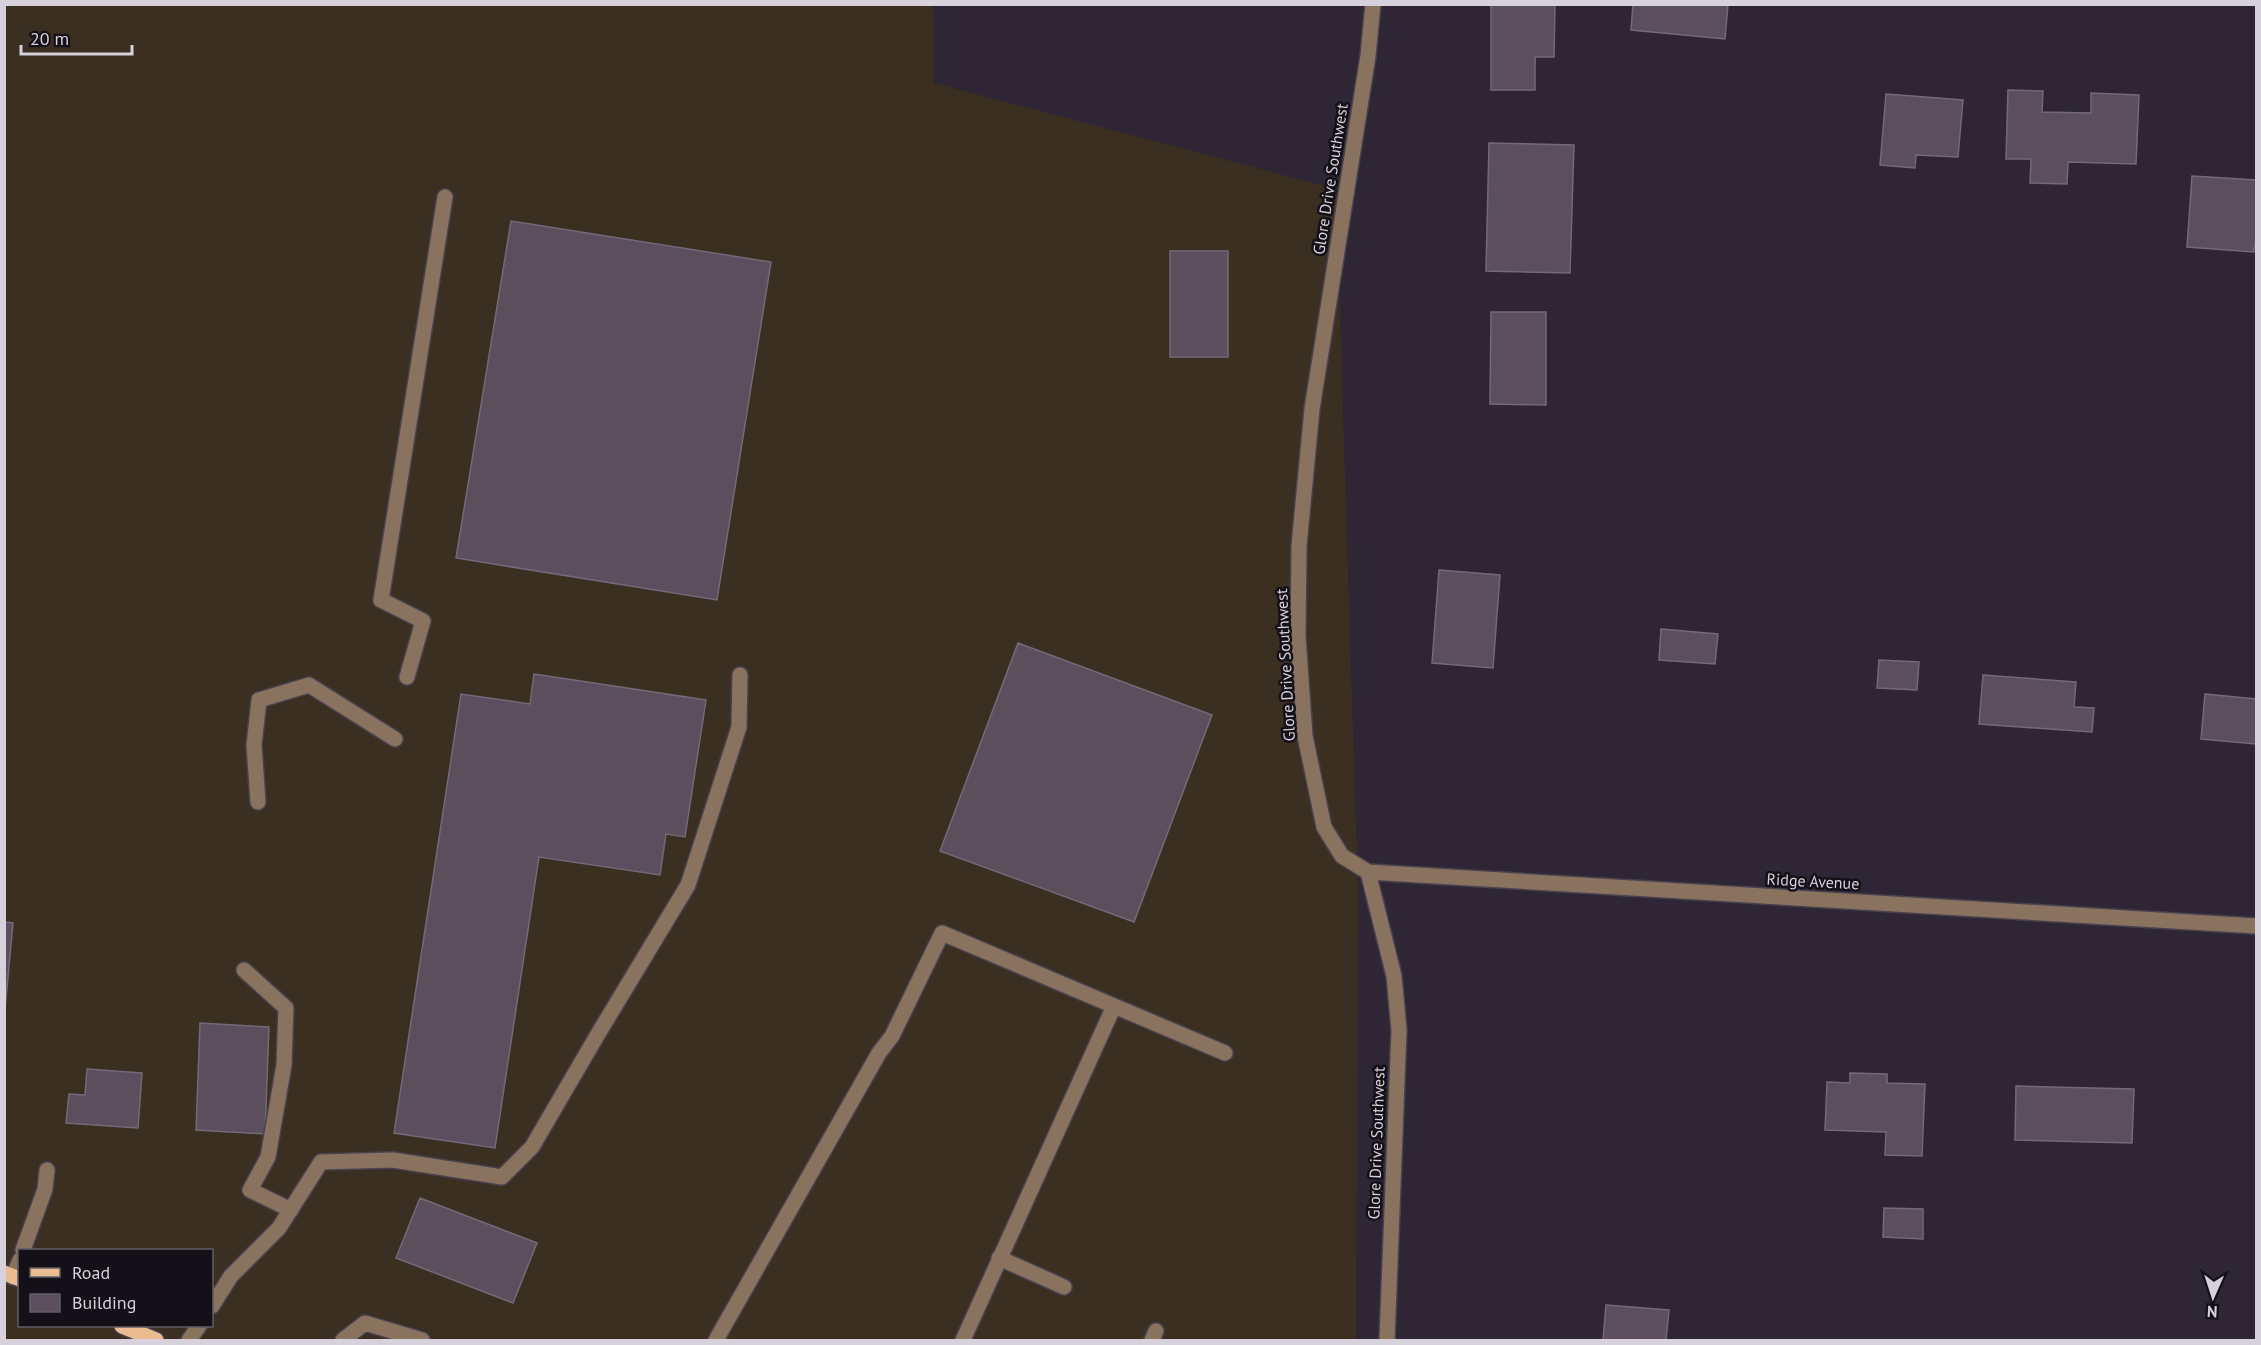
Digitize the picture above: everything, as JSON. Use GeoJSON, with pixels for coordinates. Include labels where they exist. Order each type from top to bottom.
{"type":"FeatureCollection","features":[{"type":"Feature","properties":{"kind":"main road"},"geometry":{"type":"LineString","coordinates":[[124,1327],[156,1341]]}},
{"type":"Feature","properties":{"kind":"street","name":"Glore Drive Southwest"},"geometry":{"type":"LineString","coordinates":[[1373,4],[1368,56],[1312,409],[1299,546],[1298,624],[1305,736],[1324,827],[1342,856],[1368,872],[1394,976],[1399,1030],[1387,1341]]}},
{"type":"Feature","properties":{"kind":"street"},"geometry":{"type":"LineString","coordinates":[[407,677],[423,621],[381,600],[445,197]]}},
{"type":"Feature","properties":{"kind":"street"},"geometry":{"type":"LineString","coordinates":[[213,1304],[231,1276],[279,1228],[321,1162],[393,1160],[502,1177],[532,1147],[597,1034],[688,885],[739,727],[740,675]]}},
{"type":"Feature","properties":{"kind":"street"},"geometry":{"type":"LineString","coordinates":[[258,802],[254,745],[259,700],[309,685],[395,739]]}},
{"type":"Feature","properties":{"kind":"street","name":"Ridge Avenue"},"geometry":{"type":"LineString","coordinates":[[1368,872],[2256,926]]}},
{"type":"Feature","properties":{"kind":"street"},"geometry":{"type":"LineString","coordinates":[[716,1341],[879,1053],[892,1036],[942,933],[1225,1053]]}},
{"type":"Feature","properties":{"kind":"street"},"geometry":{"type":"LineString","coordinates":[[244,970],[286,1008],[284,1065],[268,1157],[250,1190],[291,1209]]}},
{"type":"Feature","properties":{"kind":"street"},"geometry":{"type":"LineString","coordinates":[[963,1341],[1114,1006]]}},
{"type":"Feature","properties":{"kind":"street"},"geometry":{"type":"LineString","coordinates":[[24,1249],[45,1189],[47,1170]]}},
{"type":"Feature","properties":{"kind":"street"},"geometry":{"type":"LineString","coordinates":[[999,1258],[1064,1287]]}},
{"type":"Feature","properties":{"kind":"street"},"geometry":{"type":"LineString","coordinates":[[343,1341],[365,1323],[422,1341]]}},
{"type":"Feature","properties":{"kind":"street"},"geometry":{"type":"LineString","coordinates":[[189,1341],[198,1327]]}},
{"type":"Feature","properties":{"kind":"shaded area"},"geometry":{"type":"Polygon","coordinates":[[[5,5],[933,5],[934,83],[1336,189],[1358,888],[1356,1340],[5,1340],[5,5]]]}},
{"type":"Feature","properties":{"kind":"building"},"geometry":{"type":"Polygon","coordinates":[[[1491,4],[1555,4],[1554,57],[1535,57],[1535,90],[1491,90],[1491,4]]]}},
{"type":"Feature","properties":{"kind":"building"},"geometry":{"type":"Polygon","coordinates":[[[1633,4],[1728,4],[1725,39],[1631,30],[1633,4]]]}},
{"type":"Feature","properties":{"kind":"building"},"geometry":{"type":"Polygon","coordinates":[[[2008,90],[2043,91],[2042,112],[2091,113],[2091,93],[2139,95],[2136,164],[2068,162],[2067,184],[2030,183],[2031,159],[2006,159],[2008,90]]]}},
{"type":"Feature","properties":{"kind":"building"},"geometry":{"type":"Polygon","coordinates":[[[1886,94],[1963,100],[1958,157],[1916,155],[1915,168],[1880,165],[1886,94]]]}},
{"type":"Feature","properties":{"kind":"building"},"geometry":{"type":"Polygon","coordinates":[[[1489,143],[1574,145],[1570,273],[1486,271],[1489,143]]]}},
{"type":"Feature","properties":{"kind":"building"},"geometry":{"type":"Polygon","coordinates":[[[2192,176],[2256,180],[2254,252],[2187,247],[2192,176]]]}},
{"type":"Feature","properties":{"kind":"building"},"geometry":{"type":"Polygon","coordinates":[[[511,221],[771,262],[717,600],[456,558],[511,221]]]}},
{"type":"Feature","properties":{"kind":"building"},"geometry":{"type":"Polygon","coordinates":[[[1170,251],[1228,251],[1228,357],[1170,357],[1170,251]]]}},
{"type":"Feature","properties":{"kind":"building"},"geometry":{"type":"Polygon","coordinates":[[[1491,312],[1546,312],[1546,405],[1490,404],[1491,312]]]}},
{"type":"Feature","properties":{"kind":"building"},"geometry":{"type":"Polygon","coordinates":[[[1439,570],[1500,575],[1493,668],[1432,663],[1439,570]]]}},
{"type":"Feature","properties":{"kind":"building"},"geometry":{"type":"Polygon","coordinates":[[[1661,629],[1718,634],[1715,664],[1659,660],[1661,629]]]}},
{"type":"Feature","properties":{"kind":"building"},"geometry":{"type":"Polygon","coordinates":[[[1018,643],[1212,715],[1134,922],[940,851],[1018,643]]]}},
{"type":"Feature","properties":{"kind":"building"},"geometry":{"type":"Polygon","coordinates":[[[1879,660],[1919,662],[1917,690],[1877,688],[1879,660]]]}},
{"type":"Feature","properties":{"kind":"building"},"geometry":{"type":"Polygon","coordinates":[[[534,674],[706,700],[685,837],[666,834],[660,875],[539,857],[495,1148],[394,1133],[461,694],[530,704],[534,674]]]}},
{"type":"Feature","properties":{"kind":"building"},"geometry":{"type":"Polygon","coordinates":[[[1983,675],[2076,682],[2074,707],[2094,708],[2092,732],[1979,724],[1983,675]]]}},
{"type":"Feature","properties":{"kind":"building"},"geometry":{"type":"Polygon","coordinates":[[[2205,694],[2256,699],[2256,744],[2201,739],[2205,694]]]}},
{"type":"Feature","properties":{"kind":"building"},"geometry":{"type":"Polygon","coordinates":[[[4,922],[13,923],[4,1020],[4,922]]]}},
{"type":"Feature","properties":{"kind":"building"},"geometry":{"type":"Polygon","coordinates":[[[200,1023],[269,1027],[265,1134],[196,1130],[200,1023]]]}},
{"type":"Feature","properties":{"kind":"building"},"geometry":{"type":"Polygon","coordinates":[[[87,1069],[142,1073],[138,1128],[66,1123],[69,1094],[85,1095],[87,1069]]]}},
{"type":"Feature","properties":{"kind":"building"},"geometry":{"type":"Polygon","coordinates":[[[1850,1073],[1887,1074],[1887,1083],[1925,1084],[1922,1156],[1885,1155],[1886,1132],[1825,1130],[1827,1082],[1850,1083],[1850,1073]]]}},
{"type":"Feature","properties":{"kind":"building"},"geometry":{"type":"Polygon","coordinates":[[[2016,1086],[2134,1089],[2132,1143],[2015,1140],[2016,1086]]]}},
{"type":"Feature","properties":{"kind":"building"},"geometry":{"type":"Polygon","coordinates":[[[420,1198],[537,1243],[513,1303],[396,1258],[420,1198]]]}},
{"type":"Feature","properties":{"kind":"building"},"geometry":{"type":"Polygon","coordinates":[[[1884,1208],[1923,1209],[1923,1239],[1883,1237],[1884,1208]]]}},
{"type":"Feature","properties":{"kind":"building"},"geometry":{"type":"Polygon","coordinates":[[[1606,1305],[1669,1310],[1666,1340],[1603,1340],[1606,1305]]]}}]}
